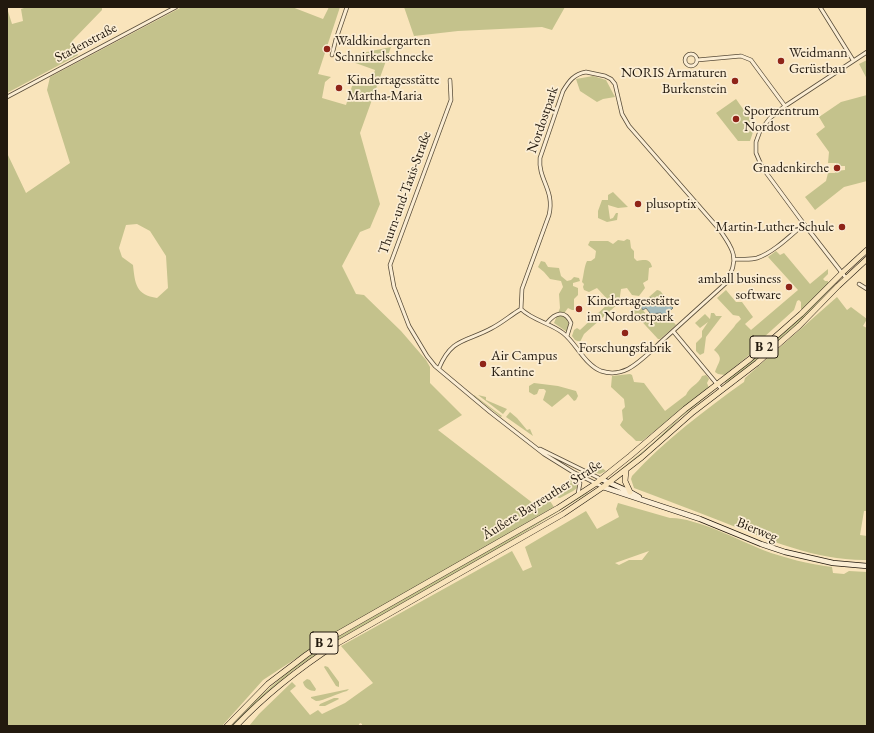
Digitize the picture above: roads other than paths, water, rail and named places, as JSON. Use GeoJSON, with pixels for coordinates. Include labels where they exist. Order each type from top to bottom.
{"type":"FeatureCollection","features":[{"type":"Feature","properties":{"kind":"main road","name":"Äußere Bayreuther Straße"},"geometry":{"type":"LineString","coordinates":[[227,726],[268,684],[332,637],[595,484],[685,409],[742,366],[789,325],[867,250]]}},
{"type":"Feature","properties":{"kind":"main road","name":"Äußere Bayreuther Straße"},"geometry":{"type":"LineString","coordinates":[[236,726],[279,685],[309,661],[550,521],[609,483],[687,417],[753,366],[795,330],[846,278],[867,259]]}},
{"type":"Feature","properties":{"kind":"main road"},"geometry":{"type":"LineString","coordinates":[[627,469],[625,481],[630,492]]}},
{"type":"Feature","properties":{"kind":"main road","name":"Bierweg"},"geometry":{"type":"LineString","coordinates":[[601,479],[630,492],[643,500]]}},
{"type":"Feature","properties":{"kind":"main road","name":"Bierweg"},"geometry":{"type":"LineString","coordinates":[[603,487],[700,519],[761,544],[785,552],[833,563],[867,566]]}},
{"type":"Feature","properties":{"kind":"street","name":"Stadenstraße"},"geometry":{"type":"LineString","coordinates":[[7,98],[176,7]]}},
{"type":"Feature","properties":{"kind":"street"},"geometry":{"type":"LineString","coordinates":[[332,55],[347,7]]}},
{"type":"Feature","properties":{"kind":"street"},"geometry":{"type":"LineString","coordinates":[[820,7],[853,60]]}},
{"type":"Feature","properties":{"kind":"street"},"geometry":{"type":"LineString","coordinates":[[846,278],[762,167],[756,153],[756,142],[760,131],[770,118],[785,106],[867,52]]}},
{"type":"Feature","properties":{"kind":"street"},"geometry":{"type":"LineString","coordinates":[[691,54],[695,56],[697,60],[696,64],[690,66],[685,60],[686,56],[691,54]]}},
{"type":"Feature","properties":{"kind":"street"},"geometry":{"type":"LineString","coordinates":[[697,60],[741,56],[751,60],[785,106]]}},
{"type":"Feature","properties":{"kind":"street","name":"Nordostpark"},"geometry":{"type":"LineString","coordinates":[[521,309],[522,289],[552,204],[540,168],[540,158],[563,91],[573,77],[581,72],[595,73],[611,79],[615,84],[622,114],[629,126],[719,229],[732,246],[735,259]]}},
{"type":"Feature","properties":{"kind":"street","name":"Thurn-und-Taxis-Straße"},"geometry":{"type":"LineString","coordinates":[[450,80],[451,100],[390,265],[394,287],[409,326],[427,356],[435,366],[490,412],[555,462],[595,484]]}},
{"type":"Feature","properties":{"kind":"street"},"geometry":{"type":"LineString","coordinates":[[439,368],[444,358],[456,343],[492,328],[521,309],[525,313],[557,328],[567,336],[593,366],[601,371],[611,373],[621,372],[628,369],[673,331],[726,283],[731,274],[735,259],[747,260],[759,257],[783,242],[804,224]]}},
{"type":"Feature","properties":{"kind":"street"},"geometry":{"type":"LineString","coordinates":[[859,284],[867,289]]}},
{"type":"Feature","properties":{"kind":"street"},"geometry":{"type":"LineString","coordinates":[[547,323],[552,317],[558,314],[563,314],[568,317],[571,323],[567,336]]}},
{"type":"Feature","properties":{"kind":"street"},"geometry":{"type":"LineString","coordinates":[[673,331],[722,390]]}},
{"type":"Feature","properties":{"kind":"street","name":"Thurn-und-Taxis-Straße"},"geometry":{"type":"LineString","coordinates":[[536,447],[601,479]]}},
{"type":"Feature","properties":{"kind":"street"},"geometry":{"type":"LineString","coordinates":[[573,472],[580,483],[578,495]]}},
{"type":"Feature","properties":{"kind":"street","name":"Bierweg"},"geometry":{"type":"LineString","coordinates":[[595,484],[603,487]]}},
{"type":"Feature","properties":{"kind":"water"},"geometry":{"type":"Polygon","coordinates":[[[651,298],[654,302],[660,305],[666,302],[673,308],[666,314],[670,318],[666,319],[661,313],[648,314],[650,313],[646,308],[643,310],[641,307],[651,298]]]}},
{"type":"Feature","properties":{"kind":"place","name":"Waldkindergarten Schnirkelschnecke"},"geometry":{"type":"Point","coordinates":[327,49]}},
{"type":"Feature","properties":{"kind":"place","name":"Weidmann Gerüstbau"},"geometry":{"type":"Point","coordinates":[781,61]}},
{"type":"Feature","properties":{"kind":"place","name":"NORIS Armaturen Burkenstein"},"geometry":{"type":"Point","coordinates":[735,81]}},
{"type":"Feature","properties":{"kind":"place","name":"Kindertagesstätte Martha-Maria"},"geometry":{"type":"Point","coordinates":[339,88]}},
{"type":"Feature","properties":{"kind":"place","name":"Sportzentrum Nordost"},"geometry":{"type":"Point","coordinates":[736,119]}},
{"type":"Feature","properties":{"kind":"place","name":"Gnadenkirche"},"geometry":{"type":"Point","coordinates":[837,168]}},
{"type":"Feature","properties":{"kind":"place","name":"plusoptix"},"geometry":{"type":"Point","coordinates":[638,204]}},
{"type":"Feature","properties":{"kind":"place","name":"Martin-Luther-Schule"},"geometry":{"type":"Point","coordinates":[842,227]}},
{"type":"Feature","properties":{"kind":"place","name":"amball business software"},"geometry":{"type":"Point","coordinates":[789,287]}},
{"type":"Feature","properties":{"kind":"place","name":"Kindertagesstätte im Nordostpark"},"geometry":{"type":"Point","coordinates":[579,309]}},
{"type":"Feature","properties":{"kind":"place","name":"Forschungsfabrik"},"geometry":{"type":"Point","coordinates":[625,333]}},
{"type":"Feature","properties":{"kind":"place","name":"Air Campus Kantine"},"geometry":{"type":"Point","coordinates":[483,364]}}]}
